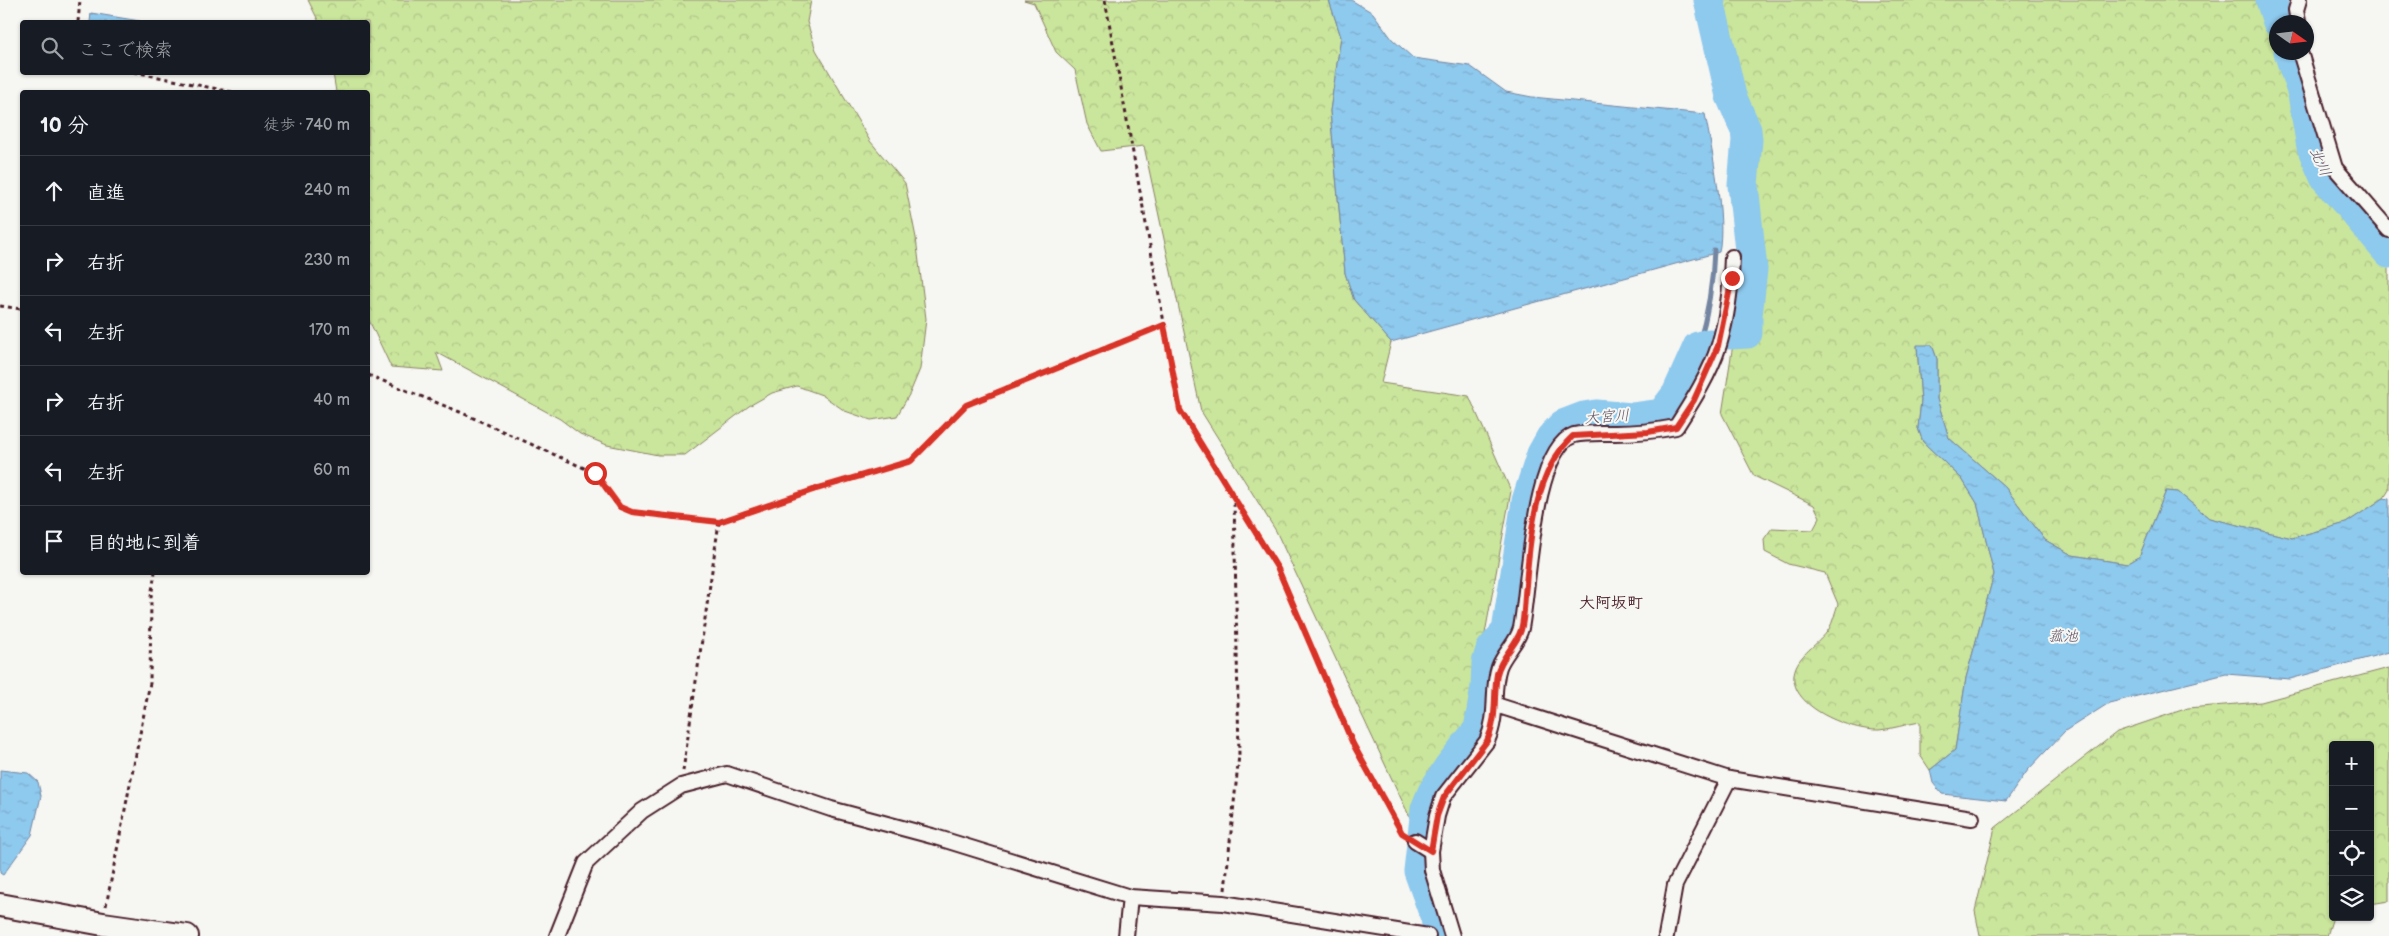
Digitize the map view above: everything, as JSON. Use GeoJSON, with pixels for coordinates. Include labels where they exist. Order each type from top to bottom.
{"type":"FeatureCollection","features":[{"type":"Feature","properties":{"kind":"main road"},"geometry":{"type":"LineString","coordinates":[[0,905],[103,924],[187,936]]}},
{"type":"Feature","properties":{"kind":"street"},"geometry":{"type":"LineString","coordinates":[[2297,15],[2296,10],[2299,0]]}},
{"type":"Feature","properties":{"kind":"street"},"geometry":{"type":"LineString","coordinates":[[2302,60],[2335,168],[2389,230]]}},
{"type":"Feature","properties":{"kind":"street"},"geometry":{"type":"LineString","coordinates":[[1452,936],[1432,870],[1430,850],[1437,816],[1444,797],[1487,741],[1492,731],[1496,705],[1497,673],[1504,656],[1521,630],[1533,528],[1548,469],[1560,448],[1573,436],[1648,432],[1676,427],[1694,400],[1718,346],[1732,278],[1732,257]]}},
{"type":"Feature","properties":{"kind":"street"},"geometry":{"type":"LineString","coordinates":[[1496,705],[1729,779],[1972,818]]}},
{"type":"Feature","properties":{"kind":"street"},"geometry":{"type":"LineString","coordinates":[[557,936],[586,863],[642,811],[681,786],[727,774],[831,809],[932,836],[1130,897],[1223,903],[1428,936]]}},
{"type":"Feature","properties":{"kind":"street"},"geometry":{"type":"LineString","coordinates":[[1666,936],[1675,885],[1729,779]]}},
{"type":"Feature","properties":{"kind":"street"},"geometry":{"type":"LineString","coordinates":[[1415,841],[1430,850]]}},
{"type":"Feature","properties":{"kind":"street"},"geometry":{"type":"LineString","coordinates":[[1126,936],[1130,897]]}},
{"type":"Feature","properties":{"kind":"path"},"geometry":{"type":"LineString","coordinates":[[78,20],[80,0]]}},
{"type":"Feature","properties":{"kind":"path"},"geometry":{"type":"LineString","coordinates":[[1105,0],[1180,410],[1278,569],[1353,744],[1402,833],[1415,841]]}},
{"type":"Feature","properties":{"kind":"path"},"geometry":{"type":"LineString","coordinates":[[149,75],[222,90]]}},
{"type":"Feature","properties":{"kind":"path"},"geometry":{"type":"LineString","coordinates":[[0,306],[20,310]]}},
{"type":"Feature","properties":{"kind":"path"},"geometry":{"type":"LineString","coordinates":[[370,376],[460,412],[595,473],[620,507],[632,512],[719,522],[816,489],[911,461],[966,405],[1164,325]]}},
{"type":"Feature","properties":{"kind":"path"},"geometry":{"type":"LineString","coordinates":[[1223,903],[1238,755],[1234,499]]}},
{"type":"Feature","properties":{"kind":"path"},"geometry":{"type":"LineString","coordinates":[[681,786],[719,522]]}},
{"type":"Feature","properties":{"kind":"path"},"geometry":{"type":"LineString","coordinates":[[103,924],[150,683],[151,597],[155,575]]}},
{"type":"Feature","properties":{"kind":"green space"},"geometry":{"type":"Polygon","coordinates":[[[308,0],[811,0],[807,22],[816,50],[870,141],[905,183],[916,238],[926,319],[920,369],[910,393],[897,416],[871,420],[845,411],[822,395],[797,386],[772,393],[749,406],[685,455],[658,455],[607,445],[580,434],[560,419],[436,352],[443,371],[391,367],[370,322],[370,90],[336,90],[333,75],[370,75],[370,20],[318,20],[308,0]]]}},
{"type":"Feature","properties":{"kind":"green space"},"geometry":{"type":"Polygon","coordinates":[[[1024,0],[1329,0],[1341,37],[1330,111],[1345,273],[1354,300],[1391,342],[1381,383],[1469,396],[1511,491],[1467,732],[1412,822],[1276,531],[1201,411],[1144,146],[1101,151],[1087,124],[1075,70],[1056,52],[1034,3],[1024,0]]]}},
{"type":"Feature","properties":{"kind":"green space"},"geometry":{"type":"Polygon","coordinates":[[[1717,0],[2260,0],[2269,24],[2269,60],[2284,60],[2294,85],[2305,165],[2389,265],[2389,490],[2384,498],[2346,523],[2292,538],[2209,518],[2178,492],[2166,491],[2139,557],[2127,564],[2072,555],[2045,540],[2005,487],[1949,438],[1937,399],[1937,359],[1932,345],[1917,346],[1921,401],[1918,428],[1923,442],[1962,479],[1977,503],[1994,574],[1966,678],[1955,750],[1930,770],[1920,755],[1920,722],[1879,730],[1867,729],[1839,722],[1812,707],[1795,686],[1794,674],[1799,661],[1829,629],[1838,604],[1825,573],[1788,564],[1765,552],[1764,539],[1772,528],[1813,530],[1820,517],[1814,505],[1754,476],[1722,414],[1745,268],[1752,205],[1751,134],[1738,63],[1717,0]]]}},
{"type":"Feature","properties":{"kind":"green space"},"geometry":{"type":"Polygon","coordinates":[[[2389,668],[2389,901],[2374,903],[2374,741],[2329,741],[2329,921],[2332,921],[2327,936],[1980,936],[1975,911],[1995,828],[2117,732],[2188,708],[2261,702],[2389,668]]]}},
{"type":"Feature","properties":{"kind":"water"},"geometry":{"type":"Polygon","coordinates":[[[1329,0],[1351,0],[1373,13],[1392,39],[1413,58],[1470,66],[1506,92],[1532,97],[1705,114],[1721,221],[1719,252],[1391,342],[1354,300],[1345,273],[1330,111],[1341,37],[1329,0]]]}},
{"type":"Feature","properties":{"kind":"water"},"geometry":{"type":"Polygon","coordinates":[[[91,13],[134,20],[90,20],[91,13]]]}},
{"type":"Feature","properties":{"kind":"water","name":"菰池"},"geometry":{"type":"Polygon","coordinates":[[[1917,345],[1932,345],[1937,359],[1937,399],[1949,438],[2005,487],[2045,540],[2072,555],[2127,564],[2139,557],[2166,491],[2178,492],[2209,518],[2292,538],[2346,523],[2384,498],[2389,499],[2389,652],[2290,679],[2226,674],[2109,703],[2065,731],[2028,770],[2006,801],[1942,794],[1933,783],[1930,770],[1955,750],[1966,678],[1994,574],[1977,503],[1962,479],[1923,442],[1918,428],[1921,401],[1917,345]]]}},
{"type":"Feature","properties":{"kind":"water"},"geometry":{"type":"Polygon","coordinates":[[[0,770],[28,773],[38,782],[41,796],[32,835],[3,875],[0,873],[0,770]]]}},
{"type":"Feature","properties":{"kind":"waterway","name":"大宮川"},"geometry":{"type":"LineString","coordinates":[[1709,0],[1731,96],[1746,130],[1747,140],[1743,185],[1752,269],[1747,333],[1729,334]]}},
{"type":"Feature","properties":{"kind":"waterway","name":"北川"},"geometry":{"type":"LineString","coordinates":[[2271,0],[2276,15]]}},
{"type":"Feature","properties":{"kind":"waterway","name":"北川"},"geometry":{"type":"LineString","coordinates":[[2292,60],[2303,94],[2312,147],[2325,177],[2389,253]]}},
{"type":"Feature","properties":{"kind":"waterway"},"geometry":{"type":"LineString","coordinates":[[1698,347],[1709,299],[1714,250]]}},
{"type":"Feature","properties":{"kind":"waterway","name":"大宮川"},"geometry":{"type":"LineString","coordinates":[[1439,936],[1436,918],[1419,871],[1426,809],[1433,792],[1449,767],[1479,729],[1486,687],[1487,663],[1491,650],[1507,631],[1527,501],[1542,454],[1551,438],[1563,425],[1584,417],[1596,415],[1632,418],[1662,414],[1677,394],[1698,347],[1709,344]]}},
{"type":"Feature","properties":{"kind":"district","name":"大阿坂町"},"geometry":{"type":"Point","coordinates":[1611,603]}},
{"type":"Feature","properties":{"kind":"route"},"geometry":{"type":"LineString","coordinates":[[595,473],[620,507],[632,512],[719,522],[816,489],[911,461],[966,405],[1164,325],[1180,410],[1278,569],[1353,744],[1402,833],[1431,851],[1437,816],[1444,797],[1487,741],[1492,731],[1496,705],[1497,673],[1504,656],[1517,639],[1521,630],[1533,528],[1548,469],[1560,448],[1573,436],[1601,433],[1648,432],[1676,427],[1694,400],[1718,346],[1732,278]]}}]}
